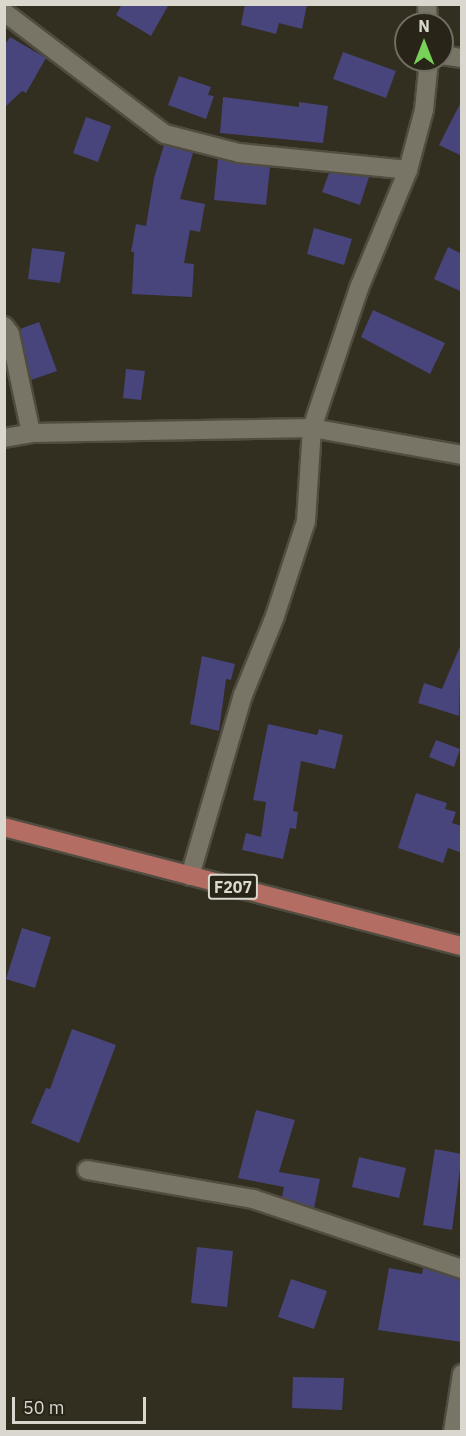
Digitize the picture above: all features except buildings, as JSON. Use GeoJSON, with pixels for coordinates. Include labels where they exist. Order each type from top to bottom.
{"type":"FeatureCollection","features":[{"type":"Feature","properties":{"kind":"main road","name":"F207"},"geometry":{"type":"LineString","coordinates":[[4,827],[462,946]]}},
{"type":"Feature","properties":{"kind":"street"},"geometry":{"type":"LineString","coordinates":[[4,12],[165,134],[239,153],[408,170]]}},
{"type":"Feature","properties":{"kind":"street"},"geometry":{"type":"LineString","coordinates":[[190,876],[243,694],[275,616],[306,522],[312,428],[359,288],[408,170],[424,110],[428,72]]}},
{"type":"Feature","properties":{"kind":"street"},"geometry":{"type":"LineString","coordinates":[[4,326],[10,334],[31,433]]}},
{"type":"Feature","properties":{"kind":"street"},"geometry":{"type":"LineString","coordinates":[[4,438],[31,433],[312,428],[462,455]]}},
{"type":"Feature","properties":{"kind":"street"},"geometry":{"type":"LineString","coordinates":[[87,1170],[253,1199],[462,1269]]}},
{"type":"Feature","properties":{"kind":"street"},"geometry":{"type":"LineString","coordinates":[[453,1431],[462,1374]]}}]}
